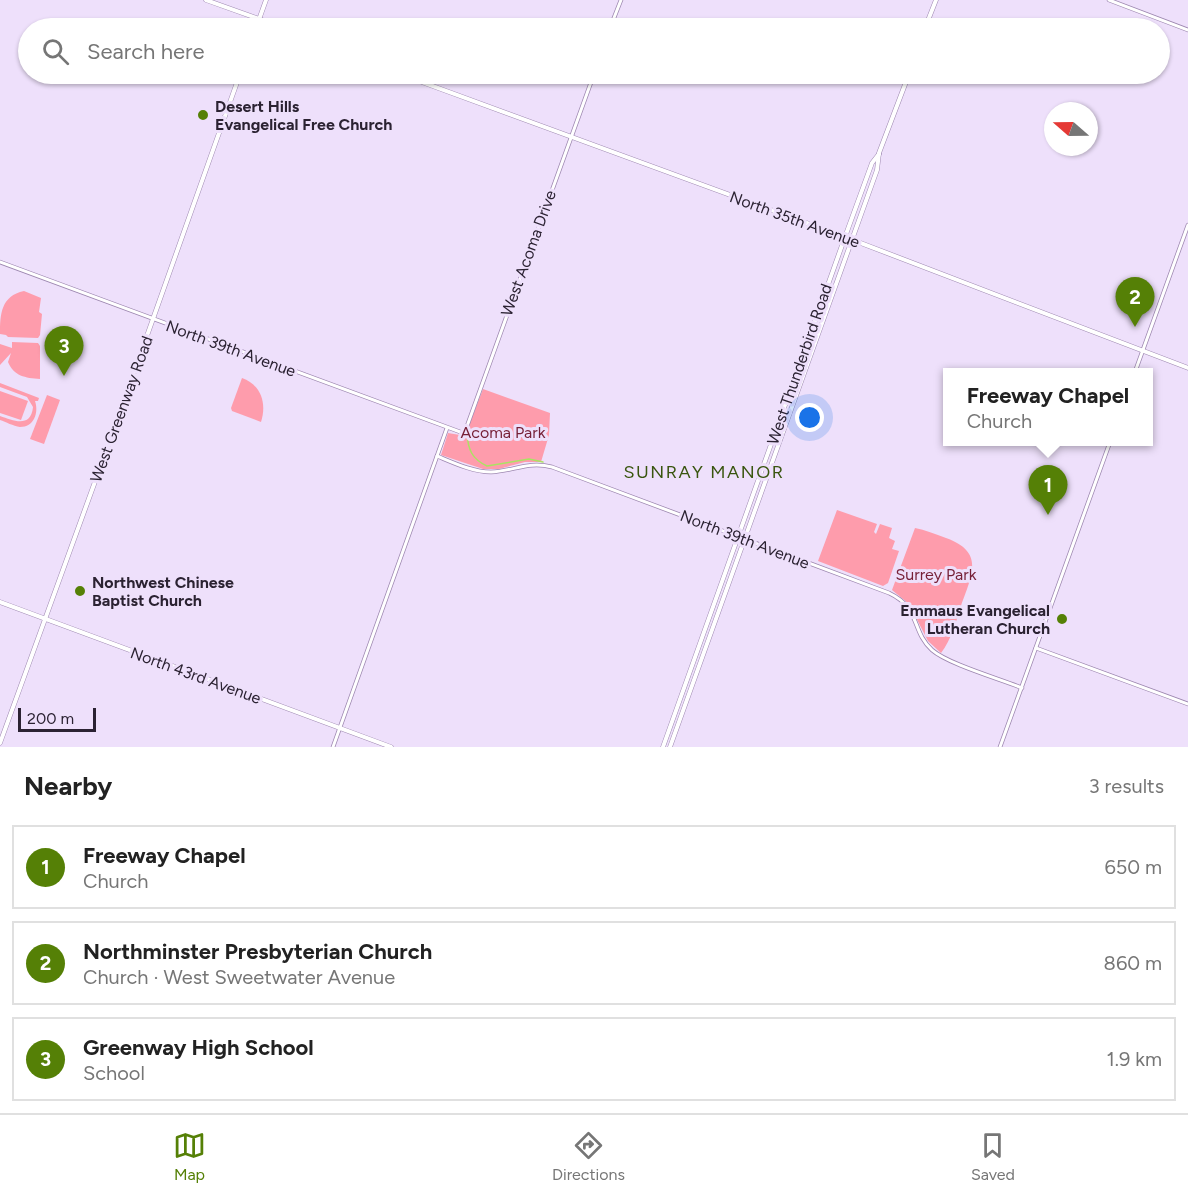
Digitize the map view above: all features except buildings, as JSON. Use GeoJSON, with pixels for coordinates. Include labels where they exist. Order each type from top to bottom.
{"type":"FeatureCollection","features":[{"type":"Feature","properties":{"kind":"main road"},"geometry":{"type":"LineString","coordinates":[[206,0],[256,18]]}},
{"type":"Feature","properties":{"kind":"main road"},"geometry":{"type":"LineString","coordinates":[[259,18],[266,0]]}},
{"type":"Feature","properties":{"kind":"main road"},"geometry":{"type":"LineString","coordinates":[[929,18],[936,0]]}},
{"type":"Feature","properties":{"kind":"main road","name":"West Greenway Road"},"geometry":{"type":"LineString","coordinates":[[0,743],[236,84]]}},
{"type":"Feature","properties":{"kind":"main road","name":"North 35th Avenue"},"geometry":{"type":"LineString","coordinates":[[427,84],[851,239],[1188,368]]}},
{"type":"Feature","properties":{"kind":"main road","name":"West Thunderbird Road"},"geometry":{"type":"LineString","coordinates":[[663,747],[844,237],[905,84]]}},
{"type":"Feature","properties":{"kind":"main road","name":"West Thunderbird Road"},"geometry":{"type":"LineString","coordinates":[[670,747],[877,168],[879,153]]}},
{"type":"Feature","properties":{"kind":"main road"},"geometry":{"type":"LineString","coordinates":[[867,195],[869,172]]}},
{"type":"Feature","properties":{"kind":"main road","name":"North 43rd Avenue"},"geometry":{"type":"LineString","coordinates":[[0,602],[392,747]]}},
{"type":"Feature","properties":{"kind":"street"},"geometry":{"type":"LineString","coordinates":[[614,18],[621,0]]}},
{"type":"Feature","properties":{"kind":"street"},"geometry":{"type":"LineString","coordinates":[[1109,0],[1156,18]]}},
{"type":"Feature","properties":{"kind":"street"},"geometry":{"type":"LineString","coordinates":[[1170,23],[1188,30]]}},
{"type":"Feature","properties":{"kind":"street","name":"West Acoma Drive"},"geometry":{"type":"LineString","coordinates":[[463,433],[590,84]]}},
{"type":"Feature","properties":{"kind":"street"},"geometry":{"type":"LineString","coordinates":[[1136,368],[1188,225]]}},
{"type":"Feature","properties":{"kind":"street","name":"North 39th Avenue"},"geometry":{"type":"LineString","coordinates":[[0,262],[463,433]]}},
{"type":"Feature","properties":{"kind":"street"},"geometry":{"type":"LineString","coordinates":[[333,747],[447,428]]}},
{"type":"Feature","properties":{"kind":"street"},"geometry":{"type":"LineString","coordinates":[[1000,747],[1108,446]]}},
{"type":"Feature","properties":{"kind":"street","name":"North 39th Avenue"},"geometry":{"type":"LineString","coordinates":[[437,456],[483,471],[499,471],[526,464],[545,465],[898,597],[911,610],[925,642],[939,656],[1022,688]]}},
{"type":"Feature","properties":{"kind":"street"},"geometry":{"type":"LineString","coordinates":[[1036,648],[1188,704]]}},
{"type":"Feature","properties":{"kind":"green space"},"geometry":{"type":"Polygon","coordinates":[[[24,291],[41,298],[40,335],[38,338],[8,337],[0,334],[3,307],[16,293],[24,291]]]}},
{"type":"Feature","properties":{"kind":"green space"},"geometry":{"type":"Polygon","coordinates":[[[12,342],[38,343],[40,346],[40,379],[25,377],[13,370],[8,362],[11,353],[0,365],[0,344],[12,348],[12,342]]]}},
{"type":"Feature","properties":{"kind":"green space"},"geometry":{"type":"Polygon","coordinates":[[[242,378],[254,385],[261,396],[263,415],[261,422],[232,411],[231,408],[242,378]]]}},
{"type":"Feature","properties":{"kind":"green space"},"geometry":{"type":"Polygon","coordinates":[[[0,383],[39,398],[35,401],[36,414],[29,425],[20,427],[0,420],[0,416],[16,421],[25,420],[32,414],[33,407],[27,397],[0,387],[0,383]]]}},
{"type":"Feature","properties":{"kind":"green space","name":"Acoma Park"},"geometry":{"type":"Polygon","coordinates":[[[483,389],[550,413],[549,435],[541,462],[525,462],[499,469],[483,469],[441,455],[448,433],[460,435],[466,433],[483,389]]]}},
{"type":"Feature","properties":{"kind":"green space"},"geometry":{"type":"Polygon","coordinates":[[[0,391],[28,401],[21,420],[0,413],[0,391]]]}},
{"type":"Feature","properties":{"kind":"green space"},"geometry":{"type":"Polygon","coordinates":[[[47,395],[60,400],[44,444],[30,439],[47,395]]]}},
{"type":"Feature","properties":{"kind":"green space"},"geometry":{"type":"Polygon","coordinates":[[[837,510],[877,524],[874,532],[876,534],[880,524],[892,528],[889,538],[895,541],[892,549],[899,551],[888,583],[883,586],[818,561],[837,510]]]}},
{"type":"Feature","properties":{"kind":"green space","name":"Surrey Park"},"geometry":{"type":"Polygon","coordinates":[[[915,528],[958,544],[971,557],[969,584],[953,631],[941,653],[928,641],[909,604],[892,590],[915,528]]]}},
{"type":"Feature","properties":{"kind":"waterway"},"geometry":{"type":"LineString","coordinates":[[467,433],[472,453],[487,466],[529,459],[543,462]]}},
{"type":"Feature","properties":{"kind":"place","name":"Desert Hills Evangelical Free Church"},"geometry":{"type":"Point","coordinates":[203,115]}},
{"type":"Feature","properties":{"kind":"place","name":"Northminster Presbyterian Church"},"geometry":{"type":"Point","coordinates":[1135,327]}},
{"type":"Feature","properties":{"kind":"place","name":"Greenway High School"},"geometry":{"type":"Point","coordinates":[64,376]}},
{"type":"Feature","properties":{"kind":"place","name":"Freeway Chapel"},"geometry":{"type":"Point","coordinates":[1048,515]}},
{"type":"Feature","properties":{"kind":"place","name":"Northwest Chinese Baptist Church"},"geometry":{"type":"Point","coordinates":[80,591]}},
{"type":"Feature","properties":{"kind":"place","name":"Emmaus Evangelical Lutheran Church"},"geometry":{"type":"Point","coordinates":[1062,619]}},
{"type":"Feature","properties":{"kind":"district","name":"SUNRAY MANOR"},"geometry":{"type":"Point","coordinates":[704,472]}}]}
